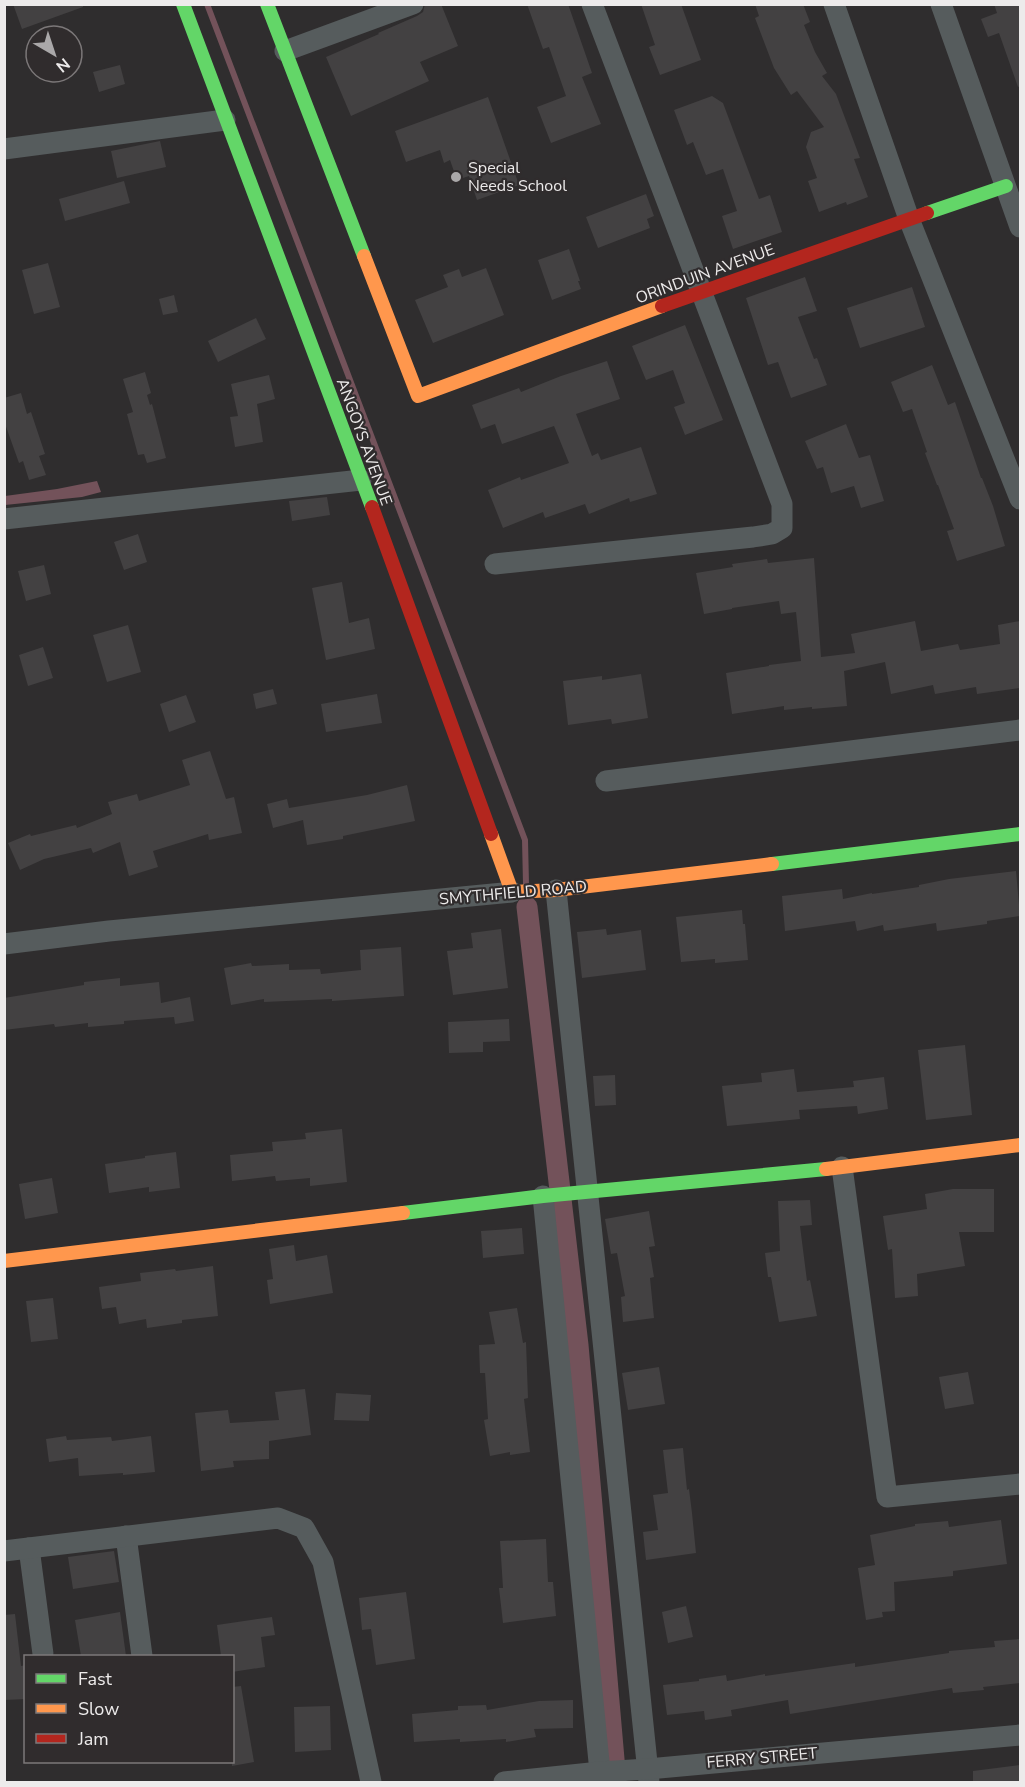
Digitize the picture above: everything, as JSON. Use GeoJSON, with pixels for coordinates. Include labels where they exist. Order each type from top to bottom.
{"type":"FeatureCollection","features":[{"type":"Feature","properties":{"kind":"street","name":"ANGOYS AVENUE"},"geometry":{"type":"LineString","coordinates":[[183,4],[352,453],[512,892]]}},
{"type":"Feature","properties":{"kind":"street"},"geometry":{"type":"LineString","coordinates":[[267,4],[285,51],[413,4]]}},
{"type":"Feature","properties":{"kind":"street"},"geometry":{"type":"LineString","coordinates":[[495,564],[753,537],[772,534],[782,528],[782,504],[592,4]]}},
{"type":"Feature","properties":{"kind":"street"},"geometry":{"type":"LineString","coordinates":[[834,4],[909,219],[1020,499]]}},
{"type":"Feature","properties":{"kind":"street"},"geometry":{"type":"LineString","coordinates":[[945,5],[1020,227]]}},
{"type":"Feature","properties":{"kind":"street","name":"ORINDUIN AVENUE"},"geometry":{"type":"LineString","coordinates":[[285,51],[418,396],[701,292],[1006,186]]}},
{"type":"Feature","properties":{"kind":"street"},"geometry":{"type":"LineString","coordinates":[[4,150],[225,120]]}},
{"type":"Feature","properties":{"kind":"street"},"geometry":{"type":"LineString","coordinates":[[4,519],[361,480]]}},
{"type":"Feature","properties":{"kind":"street"},"geometry":{"type":"LineString","coordinates":[[606,781],[1020,730]]}},
{"type":"Feature","properties":{"kind":"street","name":"SMYTHFIELD ROAD"},"geometry":{"type":"LineString","coordinates":[[4,944],[109,930],[512,892],[556,890],[1020,834]]}},
{"type":"Feature","properties":{"kind":"street"},"geometry":{"type":"LineString","coordinates":[[556,890],[649,1776]]}},
{"type":"Feature","properties":{"kind":"street"},"geometry":{"type":"LineString","coordinates":[[4,1261],[543,1196],[843,1167],[1020,1145]]}},
{"type":"Feature","properties":{"kind":"street"},"geometry":{"type":"LineString","coordinates":[[843,1167],[887,1497],[1020,1484]]}},
{"type":"Feature","properties":{"kind":"street"},"geometry":{"type":"LineString","coordinates":[[543,1196],[600,1777]]}},
{"type":"Feature","properties":{"kind":"street"},"geometry":{"type":"LineString","coordinates":[[4,1551],[278,1518],[304,1528],[323,1562],[371,1782]]}},
{"type":"Feature","properties":{"kind":"street"},"geometry":{"type":"LineString","coordinates":[[126,1536],[142,1655]]}},
{"type":"Feature","properties":{"kind":"street"},"geometry":{"type":"LineString","coordinates":[[29,1548],[42,1654]]}},
{"type":"Feature","properties":{"kind":"street","name":"FERRY STREET"},"geometry":{"type":"LineString","coordinates":[[504,1782],[649,1776],[1020,1735]]}},
{"type":"Feature","properties":{"kind":"shaded area"},"geometry":{"type":"Polygon","coordinates":[[[97,481],[101,492],[82,497],[5,505],[5,496],[97,481]]]}},
{"type":"Feature","properties":{"kind":"building"},"geometry":{"type":"Polygon","coordinates":[[[13,4],[83,4],[83,7],[36,24],[24,24],[22,29],[13,4]]]}},
{"type":"Feature","properties":{"kind":"building"},"geometry":{"type":"Polygon","coordinates":[[[425,4],[441,4],[458,46],[420,62],[429,81],[351,116],[326,57],[417,16],[423,12],[425,4]]]}},
{"type":"Feature","properties":{"kind":"building"},"geometry":{"type":"Polygon","coordinates":[[[527,4],[568,4],[592,73],[582,77],[601,124],[551,143],[537,107],[566,96],[549,47],[543,49],[527,4]]]}},
{"type":"Feature","properties":{"kind":"building"},"geometry":{"type":"Polygon","coordinates":[[[641,4],[681,4],[701,60],[660,75],[649,47],[655,45],[641,4]]]}},
{"type":"Feature","properties":{"kind":"building"},"geometry":{"type":"Polygon","coordinates":[[[755,4],[803,4],[810,22],[804,25],[827,73],[822,76],[836,94],[860,158],[854,159],[868,197],[819,212],[808,181],[817,178],[806,147],[811,132],[824,127],[797,91],[791,95],[774,68],[755,18],[759,16],[755,4]]]}},
{"type":"Feature","properties":{"kind":"building"},"geometry":{"type":"Polygon","coordinates":[[[994,4],[1020,4],[1020,86],[1018,87],[999,33],[988,37],[981,19],[997,13],[994,4]]]}},
{"type":"Feature","properties":{"kind":"building"},"geometry":{"type":"Polygon","coordinates":[[[120,65],[125,84],[99,92],[93,72],[120,65]]]}},
{"type":"Feature","properties":{"kind":"building"},"geometry":{"type":"Polygon","coordinates":[[[712,96],[723,103],[759,199],[770,195],[782,232],[733,249],[722,216],[737,211],[723,169],[706,175],[693,142],[687,145],[674,110],[712,96]]]}},
{"type":"Feature","properties":{"kind":"building"},"geometry":{"type":"Polygon","coordinates":[[[488,97],[519,185],[477,200],[469,176],[457,180],[450,160],[444,163],[440,150],[406,162],[395,131],[488,97]]]}},
{"type":"Feature","properties":{"kind":"building"},"geometry":{"type":"Polygon","coordinates":[[[160,141],[166,167],[117,178],[111,151],[160,141]]]}},
{"type":"Feature","properties":{"kind":"building"},"geometry":{"type":"Polygon","coordinates":[[[124,181],[130,203],[65,221],[59,199],[124,181]]]}},
{"type":"Feature","properties":{"kind":"building"},"geometry":{"type":"Polygon","coordinates":[[[646,194],[654,216],[647,219],[650,228],[598,248],[586,217],[646,194]]]}},
{"type":"Feature","properties":{"kind":"building"},"geometry":{"type":"Polygon","coordinates":[[[569,249],[581,289],[552,300],[538,260],[569,249]]]}},
{"type":"Feature","properties":{"kind":"building"},"geometry":{"type":"Polygon","coordinates":[[[48,263],[60,307],[34,314],[22,270],[48,263]]]}},
{"type":"Feature","properties":{"kind":"building"},"geometry":{"type":"Polygon","coordinates":[[[486,268],[504,315],[433,343],[415,300],[448,287],[443,275],[459,269],[462,277],[486,268]]]}},
{"type":"Feature","properties":{"kind":"building"},"geometry":{"type":"Polygon","coordinates":[[[805,277],[817,311],[798,317],[827,385],[791,398],[778,362],[768,365],[746,298],[805,277]]]}},
{"type":"Feature","properties":{"kind":"building"},"geometry":{"type":"Polygon","coordinates":[[[912,287],[925,327],[860,348],[847,308],[912,287]]]}},
{"type":"Feature","properties":{"kind":"building"},"geometry":{"type":"Polygon","coordinates":[[[174,295],[178,312],[163,315],[159,299],[174,295]]]}},
{"type":"Feature","properties":{"kind":"building"},"geometry":{"type":"Polygon","coordinates":[[[256,318],[266,339],[218,362],[208,341],[256,318]]]}},
{"type":"Feature","properties":{"kind":"building"},"geometry":{"type":"Polygon","coordinates":[[[685,325],[723,420],[685,435],[674,407],[685,403],[673,370],[646,380],[632,346],[685,325]]]}},
{"type":"Feature","properties":{"kind":"building"},"geometry":{"type":"Polygon","coordinates":[[[607,361],[620,399],[576,414],[592,456],[598,453],[601,460],[641,447],[657,494],[630,502],[629,498],[589,514],[585,504],[545,518],[543,512],[503,528],[488,490],[520,477],[521,480],[569,463],[554,426],[502,444],[495,424],[481,429],[472,405],[519,388],[521,392],[607,361]]]}},
{"type":"Feature","properties":{"kind":"building"},"geometry":{"type":"Polygon","coordinates":[[[932,365],[948,405],[955,402],[1005,546],[957,561],[947,531],[954,529],[925,453],[927,452],[912,409],[903,412],[891,382],[932,365]]]}},
{"type":"Feature","properties":{"kind":"building"},"geometry":{"type":"Polygon","coordinates":[[[145,372],[151,393],[147,395],[150,405],[152,404],[166,458],[147,463],[144,454],[138,455],[127,414],[133,412],[123,379],[145,372]]]}},
{"type":"Feature","properties":{"kind":"building"},"geometry":{"type":"Polygon","coordinates":[[[269,375],[275,399],[257,404],[263,442],[235,447],[230,417],[238,416],[231,384],[269,375]]]}},
{"type":"Feature","properties":{"kind":"building"},"geometry":{"type":"Polygon","coordinates":[[[21,393],[27,414],[31,412],[45,454],[39,456],[46,475],[29,480],[23,461],[19,463],[4,421],[4,398],[21,393]]]}},
{"type":"Feature","properties":{"kind":"building"},"geometry":{"type":"Polygon","coordinates":[[[846,424],[859,458],[870,455],[884,501],[861,508],[854,486],[831,493],[823,467],[817,469],[805,441],[846,424]]]}},
{"type":"Feature","properties":{"kind":"building"},"geometry":{"type":"Polygon","coordinates":[[[327,497],[330,515],[292,521],[289,501],[327,497]]]}},
{"type":"Feature","properties":{"kind":"building"},"geometry":{"type":"Polygon","coordinates":[[[138,534],[147,562],[124,570],[114,542],[138,534]]]}},
{"type":"Feature","properties":{"kind":"building"},"geometry":{"type":"Polygon","coordinates":[[[814,558],[821,657],[855,653],[851,634],[915,621],[921,651],[958,644],[960,650],[1000,644],[998,625],[1020,621],[1020,688],[977,694],[976,687],[935,694],[933,685],[891,694],[885,662],[844,671],[847,706],[784,710],[784,706],[732,714],[726,673],[801,661],[796,612],[781,614],[779,601],[704,614],[696,573],[733,567],[732,564],[767,559],[768,563],[814,558]]]}},
{"type":"Feature","properties":{"kind":"building"},"geometry":{"type":"Polygon","coordinates":[[[44,565],[51,594],[26,601],[18,571],[44,565]]]}},
{"type":"Feature","properties":{"kind":"building"},"geometry":{"type":"Polygon","coordinates":[[[342,582],[349,623],[369,618],[375,649],[326,660],[312,588],[342,582]]]}},
{"type":"Feature","properties":{"kind":"building"},"geometry":{"type":"Polygon","coordinates":[[[128,625],[141,672],[107,682],[93,635],[128,625]]]}},
{"type":"Feature","properties":{"kind":"building"},"geometry":{"type":"Polygon","coordinates":[[[43,647],[53,678],[28,686],[19,655],[43,647]]]}},
{"type":"Feature","properties":{"kind":"building"},"geometry":{"type":"Polygon","coordinates":[[[641,674],[648,718],[612,724],[611,719],[568,725],[563,681],[602,676],[602,680],[641,674]]]}},
{"type":"Feature","properties":{"kind":"building"},"geometry":{"type":"Polygon","coordinates":[[[273,689],[277,704],[256,709],[253,694],[273,689]]]}},
{"type":"Feature","properties":{"kind":"building"},"geometry":{"type":"Polygon","coordinates":[[[377,694],[382,723],[326,732],[321,704],[377,694]]]}},
{"type":"Feature","properties":{"kind":"building"},"geometry":{"type":"Polygon","coordinates":[[[186,695],[196,722],[169,732],[160,704],[186,695]]]}},
{"type":"Feature","properties":{"kind":"building"},"geometry":{"type":"Polygon","coordinates":[[[210,751],[226,799],[234,797],[242,833],[209,840],[208,834],[153,851],[158,867],[129,876],[120,842],[93,853],[91,848],[44,859],[20,870],[8,843],[30,834],[31,836],[76,825],[77,828],[112,814],[108,802],[137,794],[139,801],[190,785],[182,760],[210,751]]]}},
{"type":"Feature","properties":{"kind":"building"},"geometry":{"type":"Polygon","coordinates":[[[407,785],[415,821],[343,836],[343,839],[307,845],[303,820],[273,828],[267,804],[287,799],[289,808],[367,795],[407,785]]]}},
{"type":"Feature","properties":{"kind":"building"},"geometry":{"type":"Polygon","coordinates":[[[1016,871],[1020,916],[987,921],[987,924],[937,931],[936,923],[884,931],[883,925],[857,931],[855,921],[785,931],[782,896],[842,889],[843,899],[919,887],[919,885],[949,879],[1016,871]]]}},
{"type":"Feature","properties":{"kind":"building"},"geometry":{"type":"Polygon","coordinates":[[[742,910],[748,960],[715,963],[715,959],[681,962],[676,917],[742,910]]]}},
{"type":"Feature","properties":{"kind":"building"},"geometry":{"type":"Polygon","coordinates":[[[501,929],[508,988],[453,995],[447,951],[473,948],[471,933],[501,929]]]}},
{"type":"Feature","properties":{"kind":"building"},"geometry":{"type":"Polygon","coordinates":[[[606,929],[607,935],[641,930],[646,970],[582,978],[577,932],[606,929]]]}},
{"type":"Feature","properties":{"kind":"building"},"geometry":{"type":"Polygon","coordinates":[[[401,947],[404,996],[332,1001],[332,999],[264,1002],[264,999],[231,1005],[224,968],[251,963],[252,966],[289,964],[289,970],[320,969],[321,974],[361,970],[360,950],[401,947]]]}},
{"type":"Feature","properties":{"kind":"building"},"geometry":{"type":"Polygon","coordinates":[[[120,978],[120,986],[159,982],[161,1003],[190,997],[194,1021],[175,1024],[174,1017],[124,1021],[124,1024],[88,1027],[88,1023],[55,1027],[54,1024],[4,1030],[4,998],[84,985],[84,982],[120,978]]]}},
{"type":"Feature","properties":{"kind":"building"},"geometry":{"type":"Polygon","coordinates":[[[509,1019],[510,1041],[483,1042],[483,1052],[449,1053],[448,1022],[509,1019]]]}},
{"type":"Feature","properties":{"kind":"building"},"geometry":{"type":"Polygon","coordinates":[[[965,1045],[972,1115],[926,1120],[918,1050],[965,1045]]]}},
{"type":"Feature","properties":{"kind":"building"},"geometry":{"type":"Polygon","coordinates":[[[794,1069],[797,1092],[854,1087],[853,1081],[884,1077],[888,1109],[858,1114],[857,1106],[799,1110],[800,1119],[727,1126],[722,1086],[762,1082],[761,1073],[794,1069]]]}},
{"type":"Feature","properties":{"kind":"building"},"geometry":{"type":"Polygon","coordinates":[[[615,1075],[616,1105],[595,1106],[593,1076],[615,1075]]]}},
{"type":"Feature","properties":{"kind":"building"},"geometry":{"type":"Polygon","coordinates":[[[342,1129],[347,1182],[310,1186],[310,1178],[276,1181],[275,1176],[232,1181],[230,1155],[273,1151],[272,1142],[306,1139],[305,1133],[342,1129]]]}},
{"type":"Feature","properties":{"kind":"building"},"geometry":{"type":"Polygon","coordinates":[[[176,1152],[180,1188],[149,1192],[149,1187],[109,1193],[105,1164],[176,1152]]]}},
{"type":"Feature","properties":{"kind":"building"},"geometry":{"type":"Polygon","coordinates":[[[52,1178],[58,1213],[25,1219],[19,1184],[52,1178]]]}},
{"type":"Feature","properties":{"kind":"building"},"geometry":{"type":"Polygon","coordinates":[[[953,1189],[994,1189],[994,1232],[959,1232],[965,1266],[917,1274],[918,1296],[895,1298],[892,1249],[888,1250],[883,1216],[927,1209],[925,1194],[953,1189]]]}},
{"type":"Feature","properties":{"kind":"building"},"geometry":{"type":"Polygon","coordinates":[[[810,1200],[812,1225],[800,1226],[807,1281],[810,1280],[817,1316],[779,1322],[771,1277],[768,1277],[765,1253],[780,1251],[778,1201],[810,1200]]]}},
{"type":"Feature","properties":{"kind":"building"},"geometry":{"type":"Polygon","coordinates":[[[649,1211],[655,1246],[649,1247],[654,1277],[650,1278],[654,1318],[623,1322],[621,1297],[625,1296],[617,1253],[611,1254],[605,1219],[649,1211]]]}},
{"type":"Feature","properties":{"kind":"building"},"geometry":{"type":"Polygon","coordinates":[[[522,1228],[524,1254],[483,1258],[481,1231],[522,1228]]]}},
{"type":"Feature","properties":{"kind":"building"},"geometry":{"type":"Polygon","coordinates":[[[294,1245],[296,1261],[327,1255],[333,1293],[270,1304],[267,1280],[273,1279],[269,1249],[294,1245]]]}},
{"type":"Feature","properties":{"kind":"building"},"geometry":{"type":"Polygon","coordinates":[[[213,1266],[218,1316],[182,1320],[182,1323],[147,1328],[146,1319],[119,1324],[116,1307],[102,1309],[99,1287],[141,1281],[140,1273],[213,1266]]]}},
{"type":"Feature","properties":{"kind":"building"},"geometry":{"type":"Polygon","coordinates":[[[53,1298],[58,1339],[31,1342],[26,1301],[53,1298]]]}},
{"type":"Feature","properties":{"kind":"building"},"geometry":{"type":"Polygon","coordinates":[[[517,1308],[523,1343],[526,1342],[528,1398],[524,1399],[530,1452],[510,1455],[510,1452],[490,1456],[484,1420],[488,1419],[485,1373],[480,1373],[479,1345],[495,1344],[489,1312],[517,1308]]]}},
{"type":"Feature","properties":{"kind":"building"},"geometry":{"type":"Polygon","coordinates":[[[659,1367],[665,1404],[628,1410],[622,1373],[659,1367]]]}},
{"type":"Feature","properties":{"kind":"building"},"geometry":{"type":"Polygon","coordinates":[[[968,1372],[974,1404],[945,1409],[939,1377],[968,1372]]]}},
{"type":"Feature","properties":{"kind":"building"},"geometry":{"type":"Polygon","coordinates":[[[305,1389],[311,1435],[269,1441],[269,1459],[233,1461],[234,1467],[201,1471],[195,1413],[228,1410],[230,1423],[279,1420],[275,1392],[305,1389]]]}},
{"type":"Feature","properties":{"kind":"building"},"geometry":{"type":"Polygon","coordinates":[[[336,1393],[371,1395],[369,1421],[334,1420],[336,1393]]]}},
{"type":"Feature","properties":{"kind":"building"},"geometry":{"type":"Polygon","coordinates":[[[66,1436],[67,1440],[111,1437],[112,1441],[151,1436],[155,1472],[79,1476],[78,1458],[49,1462],[46,1439],[66,1436]]]}},
{"type":"Feature","properties":{"kind":"building"},"geometry":{"type":"Polygon","coordinates":[[[683,1448],[696,1553],[646,1560],[643,1532],[658,1530],[653,1495],[668,1493],[663,1450],[683,1448]]]}},
{"type":"Feature","properties":{"kind":"building"},"geometry":{"type":"Polygon","coordinates":[[[1001,1520],[1007,1564],[953,1571],[953,1576],[894,1582],[895,1611],[882,1612],[883,1617],[866,1620],[858,1568],[875,1565],[870,1535],[915,1526],[915,1524],[948,1521],[949,1527],[1001,1520]]]}},
{"type":"Feature","properties":{"kind":"building"},"geometry":{"type":"Polygon","coordinates":[[[546,1539],[548,1582],[553,1582],[556,1616],[503,1623],[499,1588],[503,1588],[500,1541],[546,1539]]]}},
{"type":"Feature","properties":{"kind":"building"},"geometry":{"type":"Polygon","coordinates":[[[114,1551],[119,1582],[73,1589],[68,1557],[114,1551]]]}},
{"type":"Feature","properties":{"kind":"building"},"geometry":{"type":"Polygon","coordinates":[[[406,1592],[415,1659],[376,1665],[371,1629],[362,1630],[359,1598],[406,1592]]]}},
{"type":"Feature","properties":{"kind":"building"},"geometry":{"type":"Polygon","coordinates":[[[686,1606],[693,1637],[668,1643],[662,1612],[686,1606]]]}},
{"type":"Feature","properties":{"kind":"building"},"geometry":{"type":"Polygon","coordinates":[[[120,1612],[126,1655],[81,1655],[75,1620],[120,1612]]]}},
{"type":"Feature","properties":{"kind":"building"},"geometry":{"type":"Polygon","coordinates":[[[15,1614],[21,1666],[24,1665],[24,1699],[4,1700],[4,1615],[15,1614]]]}},
{"type":"Feature","properties":{"kind":"building"},"geometry":{"type":"Polygon","coordinates":[[[272,1617],[275,1635],[261,1637],[265,1667],[234,1672],[234,1655],[221,1655],[217,1625],[272,1617]]]}},
{"type":"Feature","properties":{"kind":"building"},"geometry":{"type":"Polygon","coordinates":[[[1020,1639],[1020,1683],[953,1693],[952,1688],[790,1714],[788,1700],[731,1710],[732,1716],[705,1720],[704,1711],[667,1715],[663,1685],[726,1675],[727,1681],[855,1663],[855,1667],[949,1653],[949,1651],[995,1647],[994,1641],[1020,1639]]]}},
{"type":"Feature","properties":{"kind":"building"},"geometry":{"type":"Polygon","coordinates":[[[241,1686],[254,1762],[232,1766],[234,1763],[234,1687],[241,1686]]]}},
{"type":"Feature","properties":{"kind":"building"},"geometry":{"type":"Polygon","coordinates":[[[573,1700],[573,1728],[534,1729],[536,1737],[506,1742],[506,1739],[460,1742],[460,1739],[414,1742],[412,1714],[458,1710],[458,1706],[486,1705],[487,1710],[539,1701],[573,1700]]]}},
{"type":"Feature","properties":{"kind":"building"},"geometry":{"type":"Polygon","coordinates":[[[330,1706],[331,1750],[295,1752],[294,1707],[330,1706]]]}},
{"type":"Feature","properties":{"kind":"building"},"geometry":{"type":"Polygon","coordinates":[[[1020,1765],[1020,1782],[973,1782],[973,1771],[1020,1765]]]}},
{"type":"Feature","properties":{"kind":"waterway"},"geometry":{"type":"LineString","coordinates":[[207,4],[525,840],[526,884]]}},
{"type":"Feature","properties":{"kind":"waterway"},"geometry":{"type":"LineString","coordinates":[[527,907],[578,1345],[616,1782]]}},
{"type":"Feature","properties":{"kind":"traffic: fast"},"geometry":{"type":"LineString","coordinates":[[183,4],[372,507]]}},
{"type":"Feature","properties":{"kind":"traffic: fast"},"geometry":{"type":"LineString","coordinates":[[267,4],[364,256]]}},
{"type":"Feature","properties":{"kind":"traffic: fast"},"geometry":{"type":"LineString","coordinates":[[927,213],[1006,186]]}},
{"type":"Feature","properties":{"kind":"traffic: fast"},"geometry":{"type":"LineString","coordinates":[[772,864],[1020,834]]}},
{"type":"Feature","properties":{"kind":"traffic: fast"},"geometry":{"type":"LineString","coordinates":[[403,1213],[543,1196],[826,1169]]}},
{"type":"Feature","properties":{"kind":"traffic: slow"},"geometry":{"type":"LineString","coordinates":[[364,256],[418,396],[662,306]]}},
{"type":"Feature","properties":{"kind":"traffic: slow"},"geometry":{"type":"LineString","coordinates":[[491,834],[512,892],[556,890],[772,864]]}},
{"type":"Feature","properties":{"kind":"traffic: slow"},"geometry":{"type":"LineString","coordinates":[[826,1169],[1020,1145]]}},
{"type":"Feature","properties":{"kind":"traffic: slow"},"geometry":{"type":"LineString","coordinates":[[4,1261],[403,1213]]}},
{"type":"Feature","properties":{"kind":"traffic: jam"},"geometry":{"type":"LineString","coordinates":[[662,306],[927,213]]}},
{"type":"Feature","properties":{"kind":"traffic: jam"},"geometry":{"type":"LineString","coordinates":[[372,507],[491,834]]}},
{"type":"Feature","properties":{"kind":"place","name":"Special Needs School"},"geometry":{"type":"Point","coordinates":[456,177]}}]}
